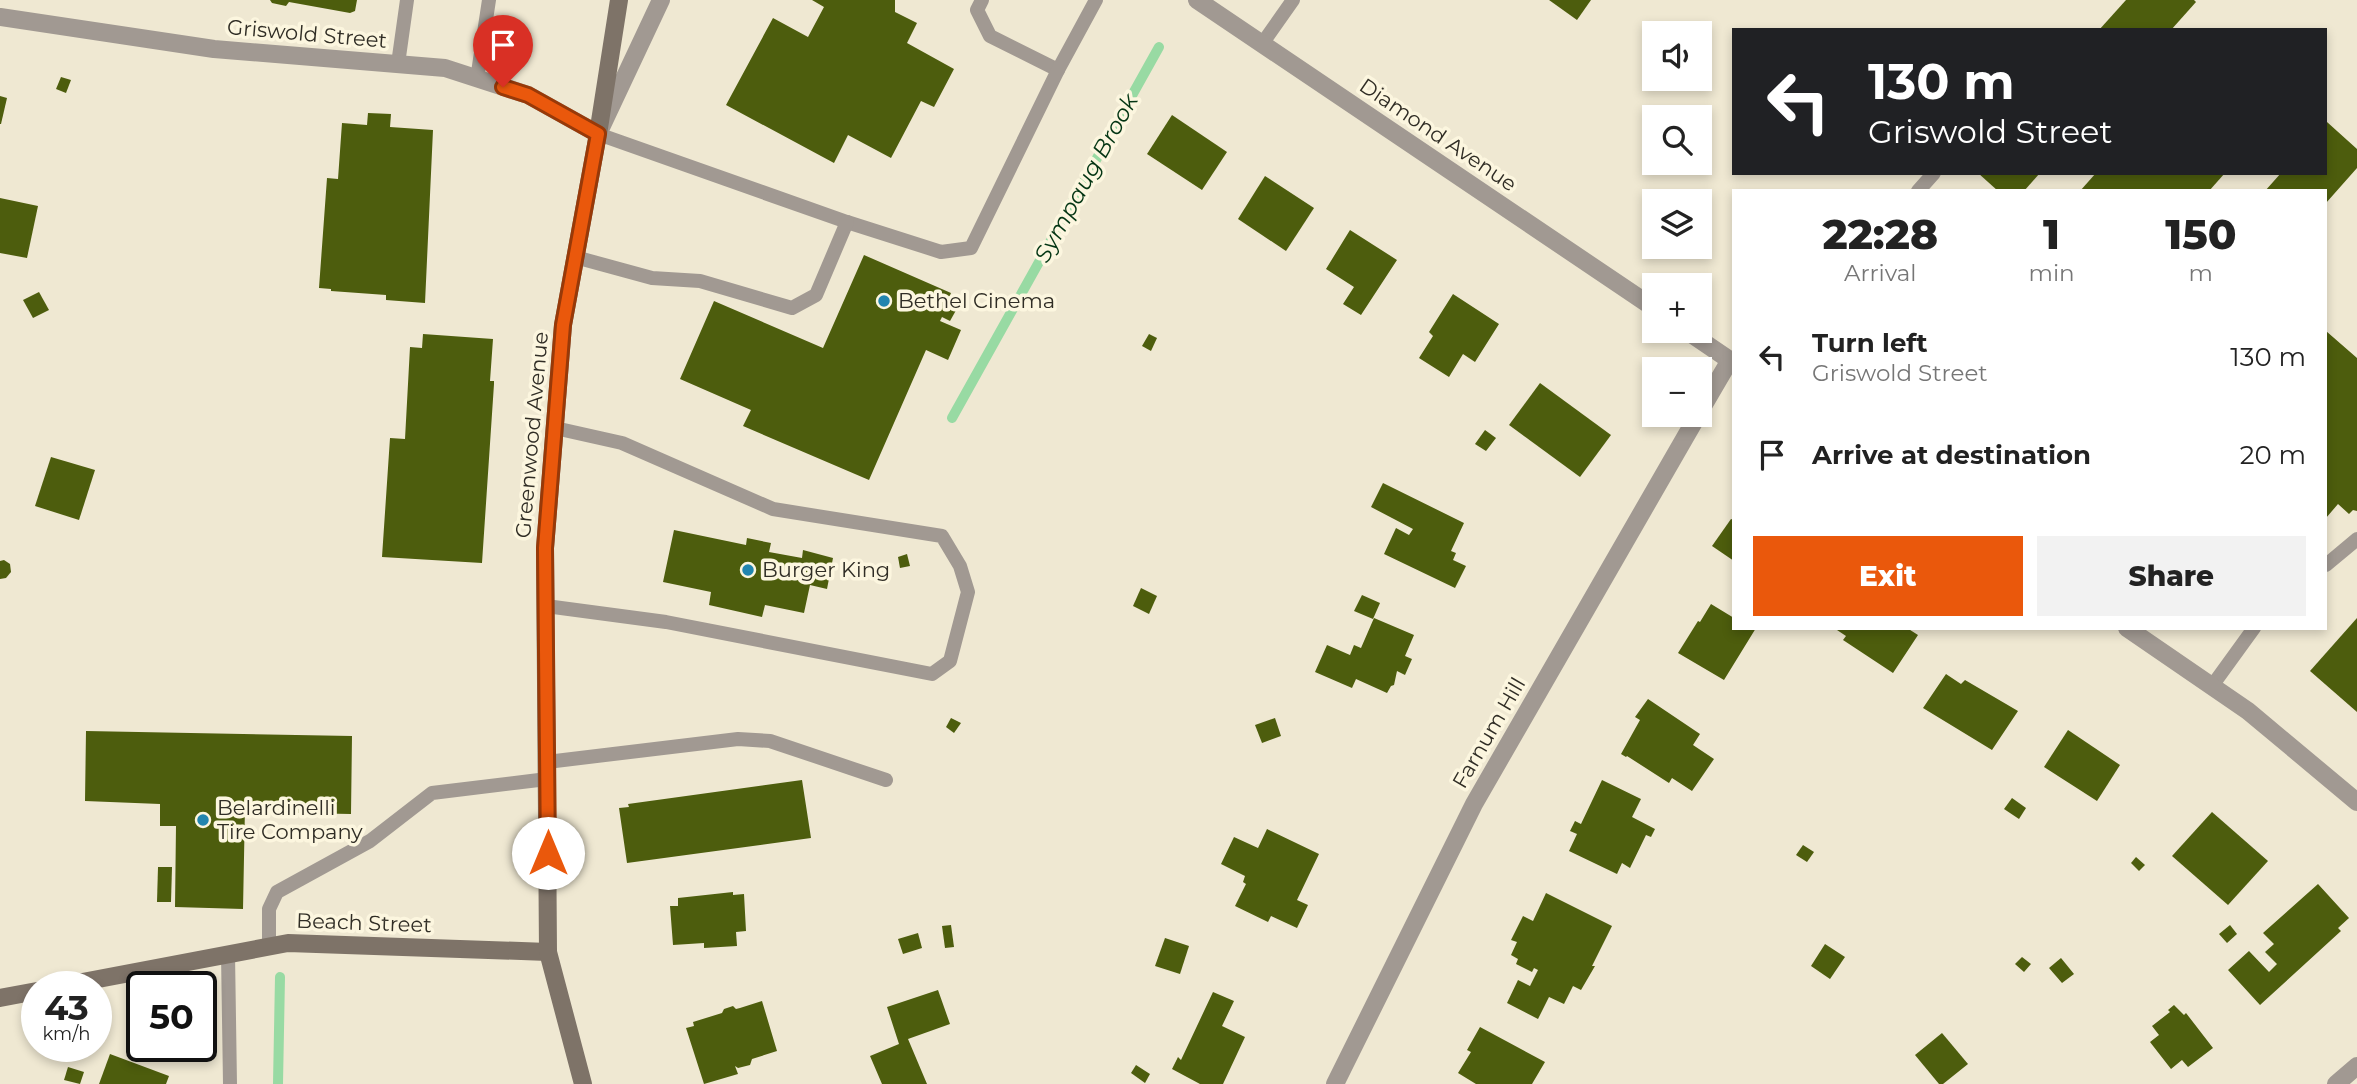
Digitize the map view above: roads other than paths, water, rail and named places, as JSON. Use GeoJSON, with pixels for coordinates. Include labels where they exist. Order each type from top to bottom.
{"type":"FeatureCollection","features":[{"type":"Feature","properties":{"kind":"main road","name":"Greenwood Avenue"},"geometry":{"type":"LineString","coordinates":[[583,1084],[548,952],[545,548],[563,325],[619,0]]}},
{"type":"Feature","properties":{"kind":"main road","name":"Beach Street"},"geometry":{"type":"LineString","coordinates":[[112,976],[288,943],[548,952]]}},
{"type":"Feature","properties":{"kind":"main road"},"geometry":{"type":"LineString","coordinates":[[0,998],[21,994]]}},
{"type":"Feature","properties":{"kind":"street"},"geometry":{"type":"LineString","coordinates":[[598,134],[661,0]]}},
{"type":"Feature","properties":{"kind":"street","name":"Diamond Avenue"},"geometry":{"type":"LineString","coordinates":[[1197,0],[1642,300]]}},
{"type":"Feature","properties":{"kind":"street","name":"Griswold Street"},"geometry":{"type":"LineString","coordinates":[[0,16],[214,49],[445,68],[528,95],[598,134]]}},
{"type":"Feature","properties":{"kind":"street"},"geometry":{"type":"LineString","coordinates":[[1705,343],[1732,361]]}},
{"type":"Feature","properties":{"kind":"street","name":"Farnum Hill"},"geometry":{"type":"LineString","coordinates":[[1712,393],[1732,361]]}},
{"type":"Feature","properties":{"kind":"street","name":"Farnum Hill"},"geometry":{"type":"LineString","coordinates":[[1335,1084],[1474,804],[1692,427]]}},
{"type":"Feature","properties":{"kind":"street"},"geometry":{"type":"LineString","coordinates":[[2130,630],[2248,711],[2357,802]]}},
{"type":"Feature","properties":{"kind":"street"},"geometry":{"type":"LineString","coordinates":[[2336,1084],[2357,1066]]}},
{"type":"Feature","properties":{"kind":"lane"},"geometry":{"type":"LineString","coordinates":[[398,64],[407,0]]}},
{"type":"Feature","properties":{"kind":"lane"},"geometry":{"type":"LineString","coordinates":[[477,79],[489,0]]}},
{"type":"Feature","properties":{"kind":"lane"},"geometry":{"type":"LineString","coordinates":[[982,0],[977,10],[990,36],[1058,70]]}},
{"type":"Feature","properties":{"kind":"lane"},"geometry":{"type":"LineString","coordinates":[[598,134],[847,222],[941,252],[971,248],[1058,70],[1096,0]]}},
{"type":"Feature","properties":{"kind":"lane"},"geometry":{"type":"LineString","coordinates":[[1262,44],[1293,0]]}},
{"type":"Feature","properties":{"kind":"lane"},"geometry":{"type":"LineString","coordinates":[[1920,189],[1932,175]]}},
{"type":"Feature","properties":{"kind":"lane"},"geometry":{"type":"LineString","coordinates":[[575,257],[652,278],[700,281],[792,308],[816,295],[847,222]]}},
{"type":"Feature","properties":{"kind":"lane"},"geometry":{"type":"LineString","coordinates":[[546,606],[666,622],[932,674],[950,661],[968,592],[960,566],[942,536],[773,509],[622,443],[555,428]]}},
{"type":"Feature","properties":{"kind":"lane"},"geometry":{"type":"LineString","coordinates":[[2327,564],[2357,539]]}},
{"type":"Feature","properties":{"kind":"lane"},"geometry":{"type":"LineString","coordinates":[[2212,686],[2253,630]]}},
{"type":"Feature","properties":{"kind":"lane"},"geometry":{"type":"LineString","coordinates":[[270,946],[269,909],[277,891],[370,841],[432,793],[547,770],[738,739],[771,740],[886,780]]}},
{"type":"Feature","properties":{"kind":"lane"},"geometry":{"type":"LineString","coordinates":[[228,954],[230,1084]]}},
{"type":"Feature","properties":{"kind":"waterway","name":"Sympaug Brook"},"geometry":{"type":"LineString","coordinates":[[952,418],[1159,47]]}},
{"type":"Feature","properties":{"kind":"waterway","name":"Sympaug Brook"},"geometry":{"type":"LineString","coordinates":[[278,1084],[280,977]]}},
{"type":"Feature","properties":{"kind":"place","name":"Bethel Cinema"},"geometry":{"type":"Point","coordinates":[884,301]}},
{"type":"Feature","properties":{"kind":"place","name":"Burger King"},"geometry":{"type":"Point","coordinates":[748,570]}},
{"type":"Feature","properties":{"kind":"place","name":"Belardinelli Tire Company"},"geometry":{"type":"Point","coordinates":[203,820]}}]}
